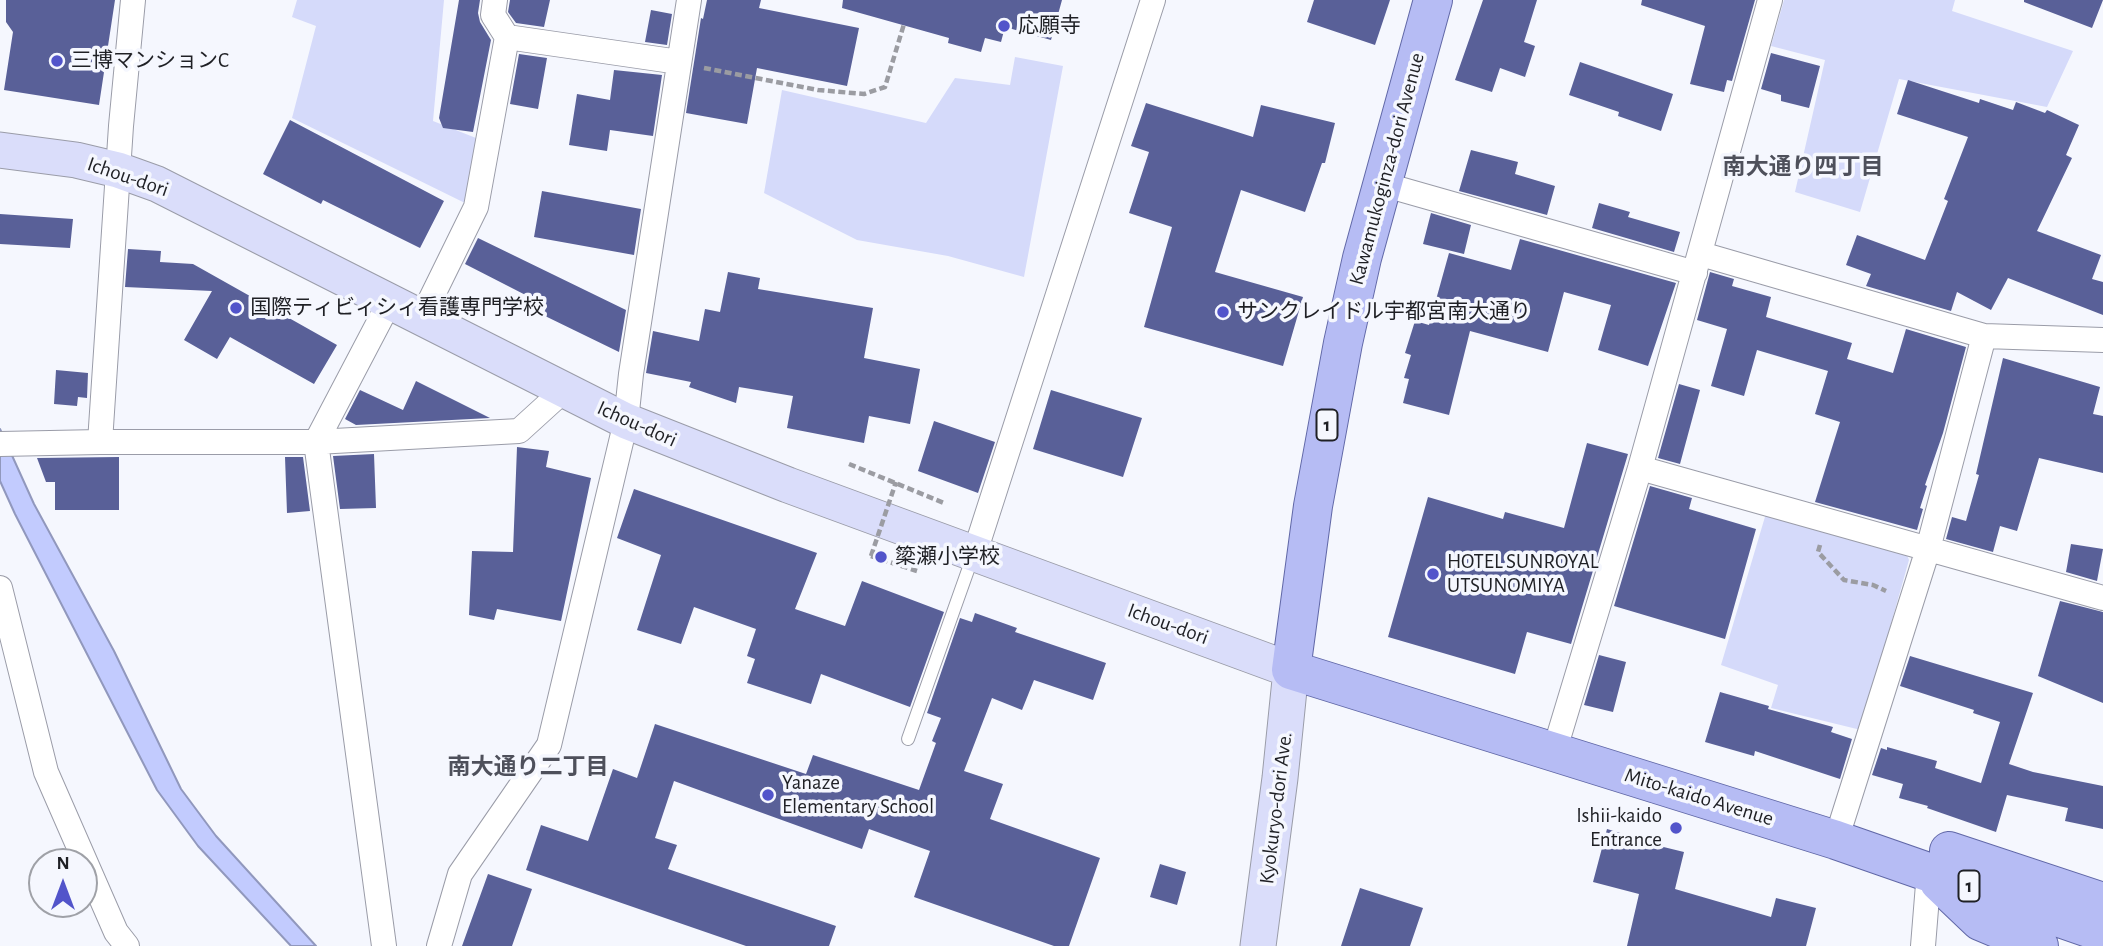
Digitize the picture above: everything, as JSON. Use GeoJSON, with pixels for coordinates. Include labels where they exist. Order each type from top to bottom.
{"type":"FeatureCollection","features":[{"type":"Feature","properties":{"kind":"main road","name":"Kawamukoginza-dori Avenue"},"geometry":{"type":"LineString","coordinates":[[1291,670],[1304,565],[1346,331],[1382,184],[1433,0]]}},
{"type":"Feature","properties":{"kind":"main road","name":"Mito-kaido Avenue"},"geometry":{"type":"LineString","coordinates":[[1291,670],[1836,840],[2103,933]]}},
{"type":"Feature","properties":{"kind":"main road"},"geometry":{"type":"LineString","coordinates":[[1836,840],[1922,843],[2103,902]]}},
{"type":"Feature","properties":{"kind":"main road"},"geometry":{"type":"LineString","coordinates":[[1929,872],[1980,921],[2039,946]]}},
{"type":"Feature","properties":{"kind":"street"},"geometry":{"type":"LineString","coordinates":[[100,442],[118,170],[133,0]]}},
{"type":"Feature","properties":{"kind":"street"},"geometry":{"type":"LineString","coordinates":[[422,317],[476,207],[507,37],[493,15],[495,0]]}},
{"type":"Feature","properties":{"kind":"street"},"geometry":{"type":"LineString","coordinates":[[439,946],[460,874],[549,745],[626,421],[689,0]]}},
{"type":"Feature","properties":{"kind":"street"},"geometry":{"type":"LineString","coordinates":[[975,552],[1153,0]]}},
{"type":"Feature","properties":{"kind":"street"},"geometry":{"type":"LineString","coordinates":[[1554,752],[1640,468],[1770,0]]}},
{"type":"Feature","properties":{"kind":"street"},"geometry":{"type":"LineString","coordinates":[[507,37],[679,62]]}},
{"type":"Feature","properties":{"kind":"street","name":"Ichou-dori"},"geometry":{"type":"LineString","coordinates":[[0,150],[76,160],[118,170],[156,184],[626,421],[788,485],[1291,670]]}},
{"type":"Feature","properties":{"kind":"street"},"geometry":{"type":"LineString","coordinates":[[1382,184],[1983,336],[2103,340]]}},
{"type":"Feature","properties":{"kind":"street"},"geometry":{"type":"LineString","coordinates":[[384,946],[316,442],[390,301]]}},
{"type":"Feature","properties":{"kind":"street"},"geometry":{"type":"LineString","coordinates":[[1836,840],[1928,548],[1983,336]]}},
{"type":"Feature","properties":{"kind":"street"},"geometry":{"type":"LineString","coordinates":[[0,444],[316,442],[519,431],[563,391]]}},
{"type":"Feature","properties":{"kind":"street"},"geometry":{"type":"LineString","coordinates":[[1640,468],[2103,598]]}},
{"type":"Feature","properties":{"kind":"street"},"geometry":{"type":"LineString","coordinates":[[0,588],[46,772],[116,932],[127,946]]}},
{"type":"Feature","properties":{"kind":"street","name":"Kyokuryo-dori Ave."},"geometry":{"type":"LineString","coordinates":[[1258,946],[1291,670]]}},
{"type":"Feature","properties":{"kind":"street"},"geometry":{"type":"LineString","coordinates":[[1923,946],[1929,872]]}},
{"type":"Feature","properties":{"kind":"lane"},"geometry":{"type":"LineString","coordinates":[[908,739],[975,552]]}},
{"type":"Feature","properties":{"kind":"path"},"geometry":{"type":"LineString","coordinates":[[679,62],[817,90],[864,94],[885,87],[904,24]]}},
{"type":"Feature","properties":{"kind":"path"},"geometry":{"type":"LineString","coordinates":[[849,464],[944,503]]}},
{"type":"Feature","properties":{"kind":"path"},"geometry":{"type":"LineString","coordinates":[[897,482],[871,556],[917,571]]}},
{"type":"Feature","properties":{"kind":"path"},"geometry":{"type":"LineString","coordinates":[[1828,521],[1818,552],[1844,580],[1873,585],[1899,596],[1914,594]]}},
{"type":"Feature","properties":{"kind":"shaded area"},"geometry":{"type":"Polygon","coordinates":[[[297,0],[444,0],[433,121],[476,138],[467,204],[292,118],[316,26],[292,17],[297,0]]]}},
{"type":"Feature","properties":{"kind":"shaded area"},"geometry":{"type":"Polygon","coordinates":[[[1784,0],[1955,0],[1952,11],[2073,51],[2047,107],[1899,79],[1860,212],[1795,192],[1825,60],[1771,46],[1784,0]]]}},
{"type":"Feature","properties":{"kind":"shaded area"},"geometry":{"type":"Polygon","coordinates":[[[1015,57],[1063,66],[1024,277],[948,256],[857,240],[764,193],[782,90],[926,123],[955,78],[1010,85],[1015,57]]]}},
{"type":"Feature","properties":{"kind":"shaded area"},"geometry":{"type":"Polygon","coordinates":[[[0,429],[34,504],[114,651],[181,789],[216,836],[316,946],[291,946],[198,846],[157,790],[0,481],[0,429]]]}},
{"type":"Feature","properties":{"kind":"shaded area"},"geometry":{"type":"Polygon","coordinates":[[[1767,510],[1905,550],[1909,560],[1861,730],[1771,708],[1778,685],[1721,665],[1767,510]]]}},
{"type":"Feature","properties":{"kind":"building","name":"三博マンションC"},"geometry":{"type":"Polygon","coordinates":[[[6,0],[115,0],[99,105],[4,90],[13,32],[6,22],[6,0]]]}},
{"type":"Feature","properties":{"kind":"building"},"geometry":{"type":"Polygon","coordinates":[[[459,0],[480,0],[480,22],[491,40],[473,132],[443,128],[439,118],[459,0]]]}},
{"type":"Feature","properties":{"kind":"building"},"geometry":{"type":"Polygon","coordinates":[[[510,0],[550,0],[544,27],[516,23],[508,12],[510,0]]]}},
{"type":"Feature","properties":{"kind":"building"},"geometry":{"type":"Polygon","coordinates":[[[707,0],[761,0],[759,8],[859,28],[847,86],[757,68],[747,124],[686,113],[701,18],[703,19],[707,0]]]}},
{"type":"Feature","properties":{"kind":"building","name":"応願寺"},"geometry":{"type":"Polygon","coordinates":[[[843,0],[1062,0],[1051,40],[1005,27],[1001,42],[985,38],[981,52],[948,43],[949,38],[842,8],[843,0]]]}},
{"type":"Feature","properties":{"kind":"building"},"geometry":{"type":"Polygon","coordinates":[[[1314,0],[1390,0],[1375,45],[1307,22],[1314,0]]]}},
{"type":"Feature","properties":{"kind":"building"},"geometry":{"type":"Polygon","coordinates":[[[1483,0],[1537,0],[1524,42],[1535,46],[1525,77],[1500,68],[1492,92],[1455,80],[1483,0]]]}},
{"type":"Feature","properties":{"kind":"building"},"geometry":{"type":"Polygon","coordinates":[[[1642,0],[1755,0],[1732,81],[1727,80],[1724,92],[1690,84],[1705,26],[1641,5],[1642,0]]]}},
{"type":"Feature","properties":{"kind":"building"},"geometry":{"type":"Polygon","coordinates":[[[2024,0],[2103,0],[2092,28],[2024,0]]]}},
{"type":"Feature","properties":{"kind":"building"},"geometry":{"type":"Polygon","coordinates":[[[651,10],[672,14],[667,45],[645,42],[651,10]]]}},
{"type":"Feature","properties":{"kind":"building"},"geometry":{"type":"Polygon","coordinates":[[[1771,53],[1820,66],[1809,108],[1781,101],[1781,95],[1761,89],[1771,53]]]}},
{"type":"Feature","properties":{"kind":"building"},"geometry":{"type":"Polygon","coordinates":[[[519,54],[547,58],[538,109],[510,104],[519,54]]]}},
{"type":"Feature","properties":{"kind":"building"},"geometry":{"type":"Polygon","coordinates":[[[1580,62],[1673,94],[1661,131],[1618,116],[1619,112],[1569,95],[1580,62]]]}},
{"type":"Feature","properties":{"kind":"building"},"geometry":{"type":"Polygon","coordinates":[[[614,70],[662,75],[653,136],[610,130],[607,151],[569,145],[577,94],[610,100],[614,70]]]}},
{"type":"Feature","properties":{"kind":"building"},"geometry":{"type":"Polygon","coordinates":[[[1908,80],[1979,103],[1980,99],[2013,110],[2016,102],[2045,113],[2047,110],[2079,125],[2066,155],[2072,158],[2037,231],[2101,255],[2092,279],[2103,282],[2103,315],[2008,278],[1991,310],[1957,292],[1951,311],[1866,286],[1871,274],[1846,265],[1857,235],[1925,260],[1948,201],[1944,199],[1968,137],[1897,114],[1908,80]]]}},
{"type":"Feature","properties":{"kind":"building"},"geometry":{"type":"Polygon","coordinates":[[[1146,103],[1253,137],[1261,105],[1335,123],[1325,163],[1322,163],[1305,212],[1241,190],[1215,272],[1303,297],[1283,366],[1144,327],[1172,227],[1129,213],[1149,152],[1131,146],[1146,103]]]}},
{"type":"Feature","properties":{"kind":"building"},"geometry":{"type":"Polygon","coordinates":[[[290,120],[444,201],[420,248],[323,200],[321,204],[263,174],[290,120]]]}},
{"type":"Feature","properties":{"kind":"building"},"geometry":{"type":"Polygon","coordinates":[[[1471,150],[1518,162],[1515,174],[1555,186],[1547,215],[1459,191],[1471,150]]]}},
{"type":"Feature","properties":{"kind":"building"},"geometry":{"type":"Polygon","coordinates":[[[542,191],[641,209],[634,255],[534,237],[542,191]]]}},
{"type":"Feature","properties":{"kind":"building"},"geometry":{"type":"Polygon","coordinates":[[[1599,203],[1630,212],[1628,217],[1680,232],[1674,252],[1592,228],[1599,203]]]}},
{"type":"Feature","properties":{"kind":"building"},"geometry":{"type":"Polygon","coordinates":[[[1431,213],[1471,225],[1464,254],[1423,244],[1431,213]]]}},
{"type":"Feature","properties":{"kind":"building"},"geometry":{"type":"Polygon","coordinates":[[[0,214],[73,219],[70,248],[0,244],[0,214]]]}},
{"type":"Feature","properties":{"kind":"building"},"geometry":{"type":"Polygon","coordinates":[[[478,238],[626,310],[619,352],[543,315],[547,306],[465,264],[478,238]]]}},
{"type":"Feature","properties":{"kind":"building"},"geometry":{"type":"Polygon","coordinates":[[[1520,239],[1676,283],[1648,366],[1598,350],[1611,305],[1564,292],[1548,352],[1470,331],[1449,415],[1403,403],[1409,379],[1404,378],[1411,355],[1405,353],[1415,321],[1429,325],[1449,253],[1511,270],[1520,239]]]}},
{"type":"Feature","properties":{"kind":"building","name":"国際ティビィシィ看護専門学校"},"geometry":{"type":"Polygon","coordinates":[[[128,249],[161,251],[160,262],[193,264],[337,345],[314,384],[230,337],[217,359],[184,340],[212,291],[125,287],[128,249]]]}},
{"type":"Feature","properties":{"kind":"building"},"geometry":{"type":"Polygon","coordinates":[[[728,272],[760,278],[758,289],[873,308],[864,358],[920,369],[910,424],[869,416],[864,443],[787,428],[793,396],[739,387],[736,403],[689,387],[691,382],[646,373],[653,331],[699,341],[705,309],[720,312],[728,272]]]}},
{"type":"Feature","properties":{"kind":"building"},"geometry":{"type":"Polygon","coordinates":[[[1710,272],[1734,279],[1732,286],[1771,297],[1766,317],[1852,343],[1847,359],[1893,373],[1906,329],[1966,347],[1943,433],[1925,485],[1927,486],[1920,508],[1923,509],[1917,530],[1815,502],[1840,422],[1815,414],[1828,371],[1757,350],[1744,396],[1711,386],[1727,329],[1697,320],[1710,272]]]}},
{"type":"Feature","properties":{"kind":"building"},"geometry":{"type":"Polygon","coordinates":[[[2003,358],[2100,387],[2093,414],[2103,416],[2103,473],[2039,458],[2017,531],[2000,526],[1993,552],[1946,539],[1952,517],[1966,521],[1979,475],[1976,474],[2003,358]]]}},
{"type":"Feature","properties":{"kind":"building"},"geometry":{"type":"Polygon","coordinates":[[[56,370],[88,373],[87,398],[78,397],[77,406],[54,404],[56,370]]]}},
{"type":"Feature","properties":{"kind":"building"},"geometry":{"type":"Polygon","coordinates":[[[416,381],[490,418],[356,425],[345,419],[360,390],[403,410],[416,381]]]}},
{"type":"Feature","properties":{"kind":"building"},"geometry":{"type":"Polygon","coordinates":[[[1679,384],[1700,390],[1680,464],[1658,458],[1679,384]]]}},
{"type":"Feature","properties":{"kind":"building"},"geometry":{"type":"Polygon","coordinates":[[[1051,390],[1142,418],[1123,477],[1033,449],[1051,390]]]}},
{"type":"Feature","properties":{"kind":"building"},"geometry":{"type":"Polygon","coordinates":[[[934,421],[995,442],[978,493],[918,471],[934,421]]]}},
{"type":"Feature","properties":{"kind":"building"},"geometry":{"type":"Polygon","coordinates":[[[1587,443],[1628,454],[1571,644],[1527,632],[1515,674],[1388,637],[1428,497],[1503,519],[1505,512],[1564,528],[1587,443]]]}},
{"type":"Feature","properties":{"kind":"building"},"geometry":{"type":"Polygon","coordinates":[[[517,447],[549,451],[546,467],[591,478],[561,621],[497,609],[494,620],[469,615],[472,551],[513,552],[517,447]]]}},
{"type":"Feature","properties":{"kind":"building"},"geometry":{"type":"Polygon","coordinates":[[[374,454],[376,508],[340,509],[333,456],[374,454]]]}},
{"type":"Feature","properties":{"kind":"building"},"geometry":{"type":"Polygon","coordinates":[[[119,457],[119,510],[55,510],[55,482],[46,482],[37,458],[119,457]]]}},
{"type":"Feature","properties":{"kind":"building"},"geometry":{"type":"Polygon","coordinates":[[[285,457],[303,457],[310,511],[287,513],[285,457]]]}},
{"type":"Feature","properties":{"kind":"building"},"geometry":{"type":"Polygon","coordinates":[[[1650,486],[1692,498],[1689,509],[1756,529],[1725,639],[1614,606],[1650,486]]]}},
{"type":"Feature","properties":{"kind":"building"},"geometry":{"type":"Polygon","coordinates":[[[634,489],[817,553],[795,609],[845,626],[862,581],[944,612],[910,707],[821,674],[811,704],[747,683],[755,659],[747,656],[756,629],[694,607],[681,644],[637,630],[661,555],[617,538],[634,489]]]}},
{"type":"Feature","properties":{"kind":"building"},"geometry":{"type":"Polygon","coordinates":[[[2071,544],[2103,549],[2097,581],[2066,572],[2071,544]]]}},
{"type":"Feature","properties":{"kind":"building"},"geometry":{"type":"Polygon","coordinates":[[[2060,601],[2103,612],[2103,703],[2038,676],[2060,601]]]}},
{"type":"Feature","properties":{"kind":"building"},"geometry":{"type":"Polygon","coordinates":[[[975,613],[1017,628],[1015,632],[1106,663],[1093,700],[1034,680],[1022,710],[992,698],[964,771],[1003,784],[990,819],[1100,858],[1069,946],[1054,946],[914,897],[930,851],[869,829],[862,849],[674,781],[655,838],[677,845],[668,869],[836,926],[829,946],[746,946],[526,870],[541,825],[588,841],[613,769],[637,778],[655,724],[806,774],[813,755],[919,790],[936,743],[932,741],[941,718],[927,713],[960,618],[972,622],[975,613]]]}},
{"type":"Feature","properties":{"kind":"building"},"geometry":{"type":"Polygon","coordinates":[[[1599,655],[1626,662],[1613,712],[1584,705],[1599,655]]]}},
{"type":"Feature","properties":{"kind":"building"},"geometry":{"type":"Polygon","coordinates":[[[1910,656],[2033,693],[2009,764],[2033,772],[2103,786],[2103,829],[2065,821],[2068,808],[2007,795],[1996,832],[1899,798],[1903,784],[1872,775],[1881,748],[1887,750],[1887,747],[1937,761],[1935,768],[1981,783],[2000,722],[1973,713],[1974,710],[1900,686],[1910,656]]]}},
{"type":"Feature","properties":{"kind":"building"},"geometry":{"type":"Polygon","coordinates":[[[1720,692],[1833,727],[1831,732],[1852,739],[1840,779],[1755,751],[1754,756],[1705,742],[1720,692]]]}},
{"type":"Feature","properties":{"kind":"building"},"geometry":{"type":"Polygon","coordinates":[[[1607,829],[1644,840],[1643,842],[1684,852],[1675,889],[1771,917],[1776,898],[1816,908],[1806,946],[1627,946],[1639,894],[1593,882],[1607,829]]]}},
{"type":"Feature","properties":{"kind":"building"},"geometry":{"type":"Polygon","coordinates":[[[1160,864],[1186,872],[1177,905],[1150,897],[1160,864]]]}},
{"type":"Feature","properties":{"kind":"building"},"geometry":{"type":"Polygon","coordinates":[[[488,874],[532,889],[512,946],[462,946],[488,874]]]}},
{"type":"Feature","properties":{"kind":"building"},"geometry":{"type":"Polygon","coordinates":[[[1360,888],[1423,908],[1410,946],[1341,946],[1360,888]]]}},
{"type":"Feature","properties":{"kind":"place","name":"応願寺"},"geometry":{"type":"Point","coordinates":[1004,26]}},
{"type":"Feature","properties":{"kind":"place","name":"三博マンションC"},"geometry":{"type":"Point","coordinates":[57,61]}},
{"type":"Feature","properties":{"kind":"place","name":"国際ティビィシィ看護専門学校"},"geometry":{"type":"Point","coordinates":[236,308]}},
{"type":"Feature","properties":{"kind":"place","name":"サンクレイドル宇都宮南大通り"},"geometry":{"type":"Point","coordinates":[1223,312]}},
{"type":"Feature","properties":{"kind":"place","name":"簗瀬小学校"},"geometry":{"type":"Point","coordinates":[881,557]}},
{"type":"Feature","properties":{"kind":"place","name":"HOTEL SUNROYAL UTSUNOMIYA"},"geometry":{"type":"Point","coordinates":[1433,574]}},
{"type":"Feature","properties":{"kind":"place","name":"Yanaze Elementary School"},"geometry":{"type":"Point","coordinates":[768,795]}},
{"type":"Feature","properties":{"kind":"place","name":"Ishii-kaido Entrance"},"geometry":{"type":"Point","coordinates":[1676,828]}},
{"type":"Feature","properties":{"kind":"district","name":"南大通り四丁目"},"geometry":{"type":"Point","coordinates":[1803,167]}},
{"type":"Feature","properties":{"kind":"district","name":"南大通り二丁目"},"geometry":{"type":"Point","coordinates":[528,767]}}]}
